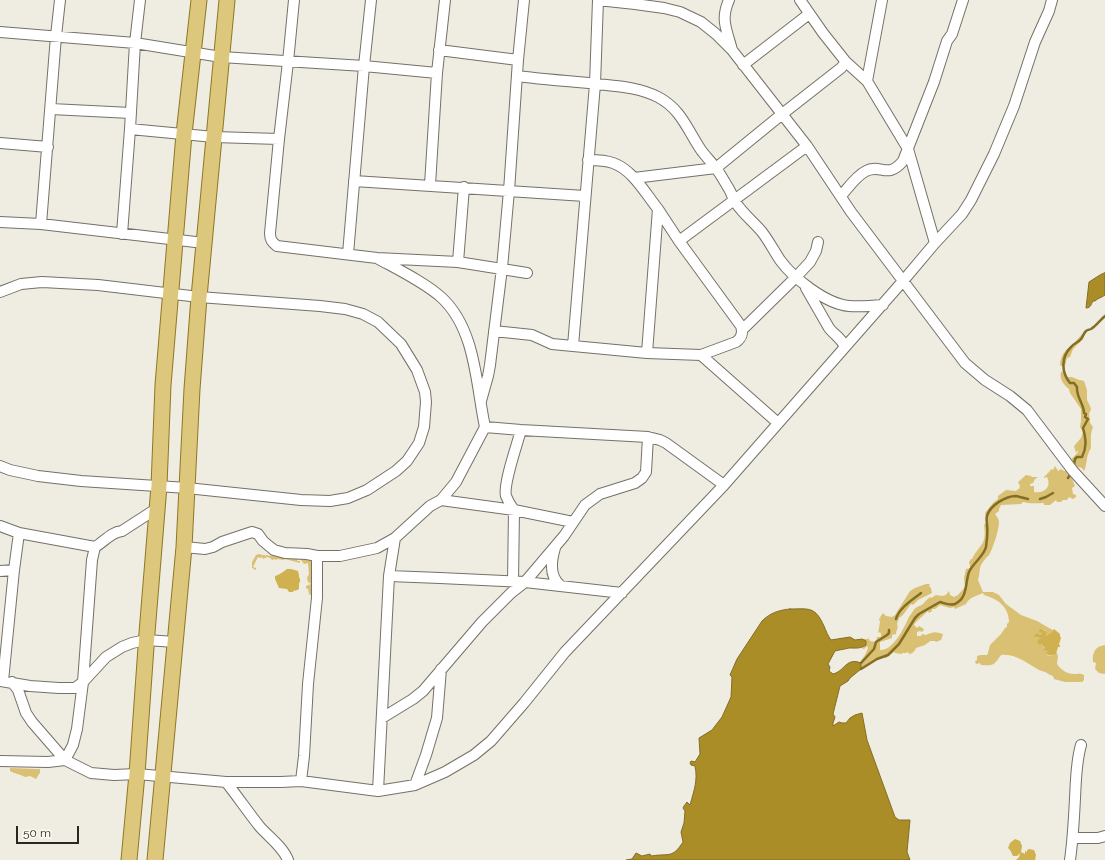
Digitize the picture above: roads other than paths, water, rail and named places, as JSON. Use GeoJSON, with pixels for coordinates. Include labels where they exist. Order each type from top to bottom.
{"type":"FeatureCollection","features":[{"type":"Feature","properties":{"kind":"main road"},"geometry":{"type":"LineString","coordinates":[[129,860],[137,774],[158,486],[163,385],[184,134],[199,0]]}},
{"type":"Feature","properties":{"kind":"main road"},"geometry":{"type":"LineString","coordinates":[[155,860],[184,547],[192,388],[199,297],[227,0]]}},
{"type":"Feature","properties":{"kind":"street"},"geometry":{"type":"LineString","coordinates":[[41,224],[60,0]]}},
{"type":"Feature","properties":{"kind":"street"},"geometry":{"type":"LineString","coordinates":[[122,234],[135,43],[140,0]]}},
{"type":"Feature","properties":{"kind":"street"},"geometry":{"type":"LineString","coordinates":[[294,0],[270,233],[272,242],[278,246],[377,258],[458,262],[527,273]]}},
{"type":"Feature","properties":{"kind":"street"},"geometry":{"type":"LineString","coordinates":[[348,254],[371,0]]}},
{"type":"Feature","properties":{"kind":"street"},"geometry":{"type":"LineString","coordinates":[[430,185],[437,73],[445,0]]}},
{"type":"Feature","properties":{"kind":"street"},"geometry":{"type":"LineString","coordinates":[[480,405],[488,376],[502,268],[524,0]]}},
{"type":"Feature","properties":{"kind":"street"},"geometry":{"type":"LineString","coordinates":[[573,346],[594,84],[598,0],[636,4],[665,4],[701,22],[732,50],[781,115],[807,146],[841,196],[965,363],[985,380],[1010,396],[1027,410],[1073,471],[1105,506]]}},
{"type":"Feature","properties":{"kind":"street"},"geometry":{"type":"LineString","coordinates":[[729,0],[724,15],[724,22],[732,50]]}},
{"type":"Feature","properties":{"kind":"street"},"geometry":{"type":"LineString","coordinates":[[800,0],[846,62],[867,81],[908,149],[935,243]]}},
{"type":"Feature","properties":{"kind":"street"},"geometry":{"type":"LineString","coordinates":[[867,81],[882,0]]}},
{"type":"Feature","properties":{"kind":"street"},"geometry":{"type":"LineString","coordinates":[[841,196],[860,175],[870,169],[890,171],[898,168],[903,161],[934,82],[948,41],[952,34],[963,0]]}},
{"type":"Feature","properties":{"kind":"street"},"geometry":{"type":"LineString","coordinates":[[5,681],[18,690],[26,713],[32,722],[65,760],[91,773],[114,775],[137,774],[226,782],[301,782],[378,791],[415,785],[445,772],[474,755],[491,741],[565,652],[724,484],[962,214],[971,200],[994,154],[1014,106],[1035,42],[1049,11],[1052,0]]}},
{"type":"Feature","properties":{"kind":"street"},"geometry":{"type":"LineString","coordinates":[[743,65],[809,14]]}},
{"type":"Feature","properties":{"kind":"street"},"geometry":{"type":"LineString","coordinates":[[0,32],[135,43],[221,57],[364,66],[437,73]]}},
{"type":"Feature","properties":{"kind":"street"},"geometry":{"type":"LineString","coordinates":[[439,50],[518,60]]}},
{"type":"Feature","properties":{"kind":"street"},"geometry":{"type":"LineString","coordinates":[[634,178],[716,168],[841,68],[846,62]]}},
{"type":"Feature","properties":{"kind":"street"},"geometry":{"type":"LineString","coordinates":[[517,76],[620,86],[644,91],[658,97],[672,106],[684,119],[693,138],[716,168],[730,190],[734,201],[760,230],[781,261],[796,277],[814,292],[832,301],[848,306],[866,307],[883,304]]}},
{"type":"Feature","properties":{"kind":"street"},"geometry":{"type":"LineString","coordinates":[[51,109],[131,113]]}},
{"type":"Feature","properties":{"kind":"street"},"geometry":{"type":"LineString","coordinates":[[130,129],[214,137],[279,139]]}},
{"type":"Feature","properties":{"kind":"street"},"geometry":{"type":"LineString","coordinates":[[0,143],[48,147]]}},
{"type":"Feature","properties":{"kind":"street"},"geometry":{"type":"LineString","coordinates":[[679,241],[807,146]]}},
{"type":"Feature","properties":{"kind":"street"},"geometry":{"type":"LineString","coordinates":[[494,331],[532,335],[552,344],[647,353],[701,355],[736,342],[740,339],[742,334],[741,326],[679,241],[658,209],[634,178],[613,163],[588,160]]}},
{"type":"Feature","properties":{"kind":"street"},"geometry":{"type":"LineString","coordinates":[[354,181],[585,196]]}},
{"type":"Feature","properties":{"kind":"street"},"geometry":{"type":"LineString","coordinates":[[458,262],[464,187]]}},
{"type":"Feature","properties":{"kind":"street"},"geometry":{"type":"LineString","coordinates":[[647,353],[658,209]]}},
{"type":"Feature","properties":{"kind":"street"},"geometry":{"type":"LineString","coordinates":[[2,223],[41,224],[204,243]]}},
{"type":"Feature","properties":{"kind":"street"},"geometry":{"type":"LineString","coordinates":[[742,330],[796,277],[813,258],[818,242]]}},
{"type":"Feature","properties":{"kind":"street"},"geometry":{"type":"LineString","coordinates":[[184,547],[206,549],[252,532],[258,534],[263,541],[274,550],[285,553],[317,556],[340,556],[367,551],[377,548],[395,538],[430,506],[441,500],[456,482],[485,427],[471,351],[459,321],[442,298],[431,289],[377,258]]}},
{"type":"Feature","properties":{"kind":"street"},"geometry":{"type":"LineString","coordinates":[[0,292],[22,284],[42,282],[98,285],[199,297],[345,309],[363,314],[378,322],[401,344],[417,370],[425,392],[426,408],[424,427],[419,443],[407,461],[396,471],[367,490],[348,498],[330,501],[301,500],[187,488],[81,481],[38,476],[10,470],[0,466]]}},
{"type":"Feature","properties":{"kind":"street"},"geometry":{"type":"LineString","coordinates":[[804,284],[829,328],[840,338],[845,347]]}},
{"type":"Feature","properties":{"kind":"street"},"geometry":{"type":"LineString","coordinates":[[701,355],[778,423]]}},
{"type":"Feature","properties":{"kind":"street"},"geometry":{"type":"LineString","coordinates":[[485,427],[648,437],[666,443],[724,484]]}},
{"type":"Feature","properties":{"kind":"street"},"geometry":{"type":"LineString","coordinates":[[513,582],[514,510],[506,496],[505,486],[521,430]]}},
{"type":"Feature","properties":{"kind":"street"},"geometry":{"type":"LineString","coordinates":[[382,718],[423,691],[482,622],[524,582],[556,545],[585,505],[600,494],[635,483],[642,478],[646,472],[648,437]]}},
{"type":"Feature","properties":{"kind":"street"},"geometry":{"type":"LineString","coordinates":[[441,500],[514,510],[572,522]]}},
{"type":"Feature","properties":{"kind":"street"},"geometry":{"type":"LineString","coordinates":[[0,526],[19,533],[95,547],[112,534],[117,531],[122,531],[156,509]]}},
{"type":"Feature","properties":{"kind":"street"},"geometry":{"type":"LineString","coordinates":[[5,681],[14,570],[19,533]]}},
{"type":"Feature","properties":{"kind":"street"},"geometry":{"type":"LineString","coordinates":[[378,791],[389,576],[395,538]]}},
{"type":"Feature","properties":{"kind":"street"},"geometry":{"type":"LineString","coordinates":[[556,545],[553,556],[553,574],[557,583],[561,586]]}},
{"type":"Feature","properties":{"kind":"street"},"geometry":{"type":"LineString","coordinates":[[65,760],[75,738],[83,682],[92,560],[95,547]]}},
{"type":"Feature","properties":{"kind":"street"},"geometry":{"type":"LineString","coordinates":[[301,782],[316,598],[317,556]]}},
{"type":"Feature","properties":{"kind":"street"},"geometry":{"type":"LineString","coordinates":[[0,571],[14,570]]}},
{"type":"Feature","properties":{"kind":"street"},"geometry":{"type":"LineString","coordinates":[[389,576],[524,582],[622,592]]}},
{"type":"Feature","properties":{"kind":"street"},"geometry":{"type":"LineString","coordinates":[[5,681],[30,686],[75,688],[83,682],[106,657],[122,647],[146,640],[174,642]]}},
{"type":"Feature","properties":{"kind":"street"},"geometry":{"type":"LineString","coordinates":[[415,785],[437,718],[441,669]]}},
{"type":"Feature","properties":{"kind":"street"},"geometry":{"type":"LineString","coordinates":[[1070,860],[1073,838],[1076,771],[1082,745]]}},
{"type":"Feature","properties":{"kind":"street"},"geometry":{"type":"LineString","coordinates":[[0,761],[48,762],[65,760]]}},
{"type":"Feature","properties":{"kind":"street"},"geometry":{"type":"LineString","coordinates":[[226,782],[260,827],[279,847],[288,860]]}},
{"type":"Feature","properties":{"kind":"street"},"geometry":{"type":"LineString","coordinates":[[1073,838],[1098,838],[1105,836]]}},
{"type":"Feature","properties":{"kind":"waterway"},"geometry":{"type":"LineString","coordinates":[[1074,465],[1075,459],[1077,457],[1082,457],[1085,450],[1083,428],[1088,419],[1085,417],[1086,414],[1084,413],[1077,387],[1074,383],[1070,383],[1065,374],[1063,365],[1065,355],[1072,346],[1082,338],[1086,331],[1093,328],[1105,316]]}},
{"type":"Feature","properties":{"kind":"waterway"},"geometry":{"type":"LineString","coordinates":[[1040,499],[1053,493]]}},
{"type":"Feature","properties":{"kind":"waterway"},"geometry":{"type":"LineString","coordinates":[[861,669],[877,659],[888,655],[899,644],[919,614],[940,602],[951,605],[955,604],[962,598],[969,572],[986,547],[987,516],[991,508],[999,502],[1012,496],[1028,499]]}},
{"type":"Feature","properties":{"kind":"waterway"},"geometry":{"type":"LineString","coordinates":[[896,619],[900,611],[921,593]]}},
{"type":"Feature","properties":{"kind":"waterway"},"geometry":{"type":"LineString","coordinates":[[861,663],[874,649],[876,642],[887,635],[889,630]]}}]}
